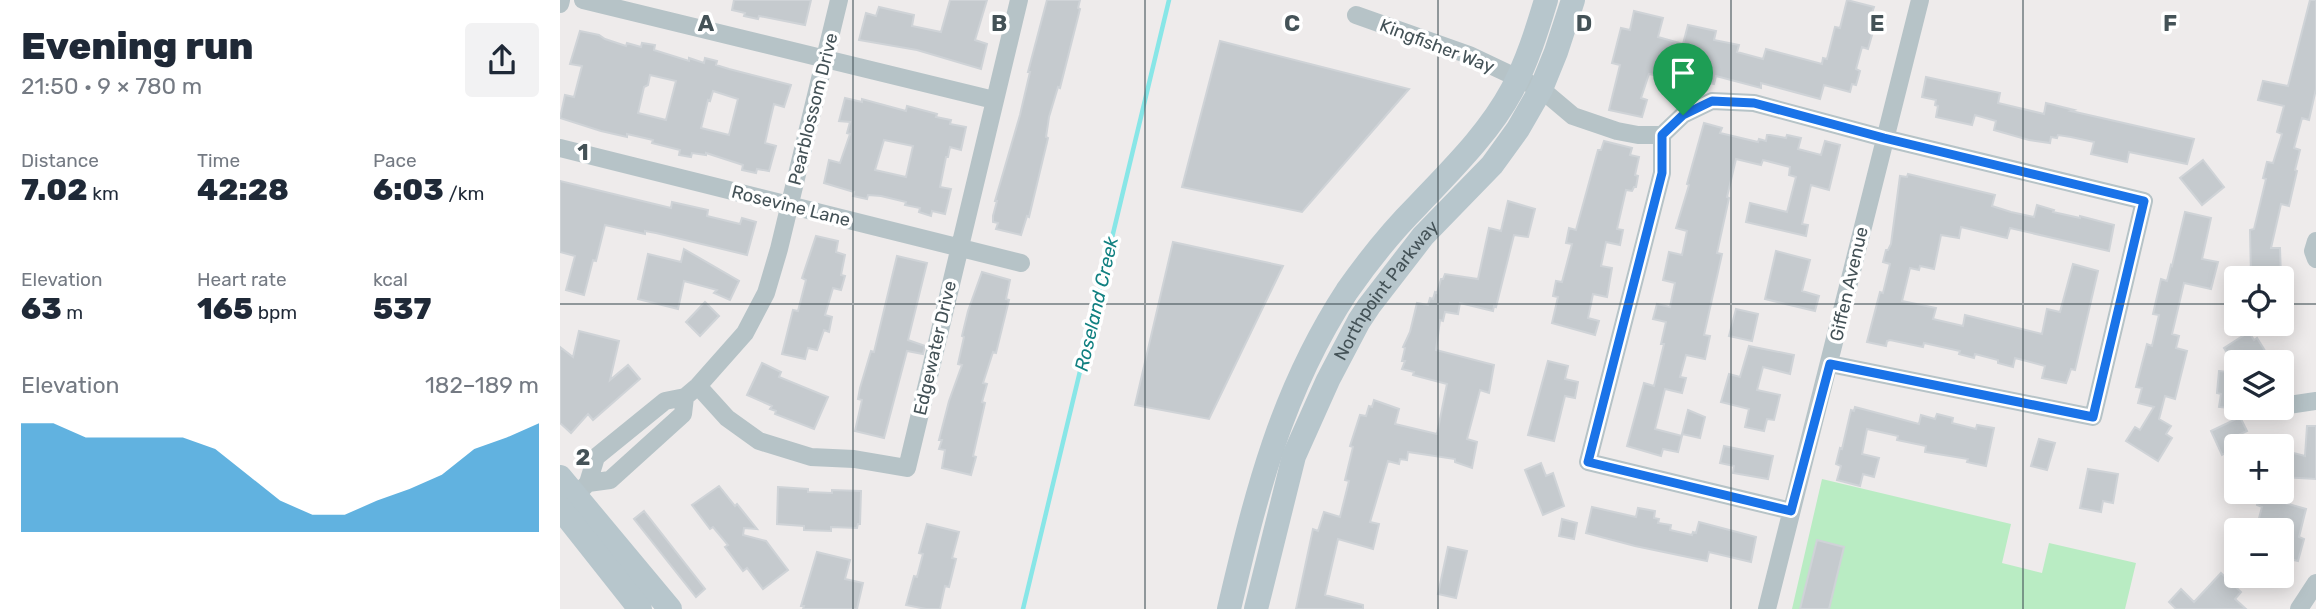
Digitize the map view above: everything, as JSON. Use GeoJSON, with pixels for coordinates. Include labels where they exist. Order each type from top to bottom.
{"type":"FeatureCollection","features":[{"type":"Feature","properties":{"kind":"street"},"geometry":{"type":"LineString","coordinates":[[583,0],[994,100]]}},
{"type":"Feature","properties":{"kind":"street","name":"Pearblossom Drive"},"geometry":{"type":"LineString","coordinates":[[569,494],[611,480],[683,414],[692,392],[745,333],[766,293],[839,0]]}},
{"type":"Feature","properties":{"kind":"street","name":"Edgewater Drive"},"geometry":{"type":"LineString","coordinates":[[692,392],[760,440],[811,457],[854,459],[907,468],[1019,0]]}},
{"type":"Feature","properties":{"kind":"street","name":"Northpoint Parkway"},"geometry":{"type":"LineString","coordinates":[[1229,609],[1259,483],[1275,434],[1310,356],[1349,289],[1394,231],[1480,137],[1512,89],[1532,43],[1546,0]]}},
{"type":"Feature","properties":{"kind":"street","name":"Northpoint Parkway"},"geometry":{"type":"LineString","coordinates":[[1256,609],[1294,456],[1328,380],[1359,321],[1423,236],[1492,165],[1518,129],[1541,89],[1573,0]]}},
{"type":"Feature","properties":{"kind":"street","name":"Giffen Avenue"},"geometry":{"type":"LineString","coordinates":[[1767,609],[1920,0]]}},
{"type":"Feature","properties":{"kind":"street","name":"Kingfisher Way"},"geometry":{"type":"LineString","coordinates":[[1356,15],[1469,55],[1541,89],[1573,116],[1638,135],[1662,135]]}},
{"type":"Feature","properties":{"kind":"street"},"geometry":{"type":"LineString","coordinates":[[1791,511],[1588,462],[1662,173],[1662,135],[1683,115],[1712,101],[1754,103],[1884,138],[2144,201],[2093,417],[1830,364]]}},
{"type":"Feature","properties":{"kind":"street","name":"Rosevine Lane"},"geometry":{"type":"LineString","coordinates":[[560,148],[1021,263]]}},
{"type":"Feature","properties":{"kind":"street","name":"Pearblossom Drive"},"geometry":{"type":"LineString","coordinates":[[569,494],[596,457],[666,401],[692,392]]}},
{"type":"Feature","properties":{"kind":"street"},"geometry":{"type":"LineString","coordinates":[[2294,404],[2316,401]]}},
{"type":"Feature","properties":{"kind":"street"},"geometry":{"type":"LineString","coordinates":[[569,494],[640,609]]}},
{"type":"Feature","properties":{"kind":"street"},"geometry":{"type":"LineString","coordinates":[[569,494],[670,609]]}},
{"type":"Feature","properties":{"kind":"street"},"geometry":{"type":"LineString","coordinates":[[2299,609],[2316,583]]}},
{"type":"Feature","properties":{"kind":"green space"},"geometry":{"type":"Polygon","coordinates":[[[1822,479],[2011,524],[2002,563],[2042,573],[2049,543],[2136,563],[2125,609],[1792,609],[1822,479]]]}},
{"type":"Feature","properties":{"kind":"building"},"geometry":{"type":"Polygon","coordinates":[[[734,0],[811,0],[805,25],[759,16],[758,19],[744,16],[745,13],[732,10],[734,0]]]}},
{"type":"Feature","properties":{"kind":"building"},"geometry":{"type":"Polygon","coordinates":[[[950,0],[987,0],[975,40],[987,44],[981,69],[917,50],[859,40],[866,13],[876,16],[879,7],[914,15],[912,26],[941,32],[950,0]]]}},
{"type":"Feature","properties":{"kind":"building"},"geometry":{"type":"Polygon","coordinates":[[[1047,0],[1080,0],[1080,9],[1060,88],[1058,87],[1049,117],[1048,138],[1029,217],[1027,216],[1021,235],[996,229],[998,223],[993,222],[993,216],[1047,0]]]}},
{"type":"Feature","properties":{"kind":"building"},"geometry":{"type":"Polygon","coordinates":[[[1847,0],[1874,7],[1872,13],[1878,14],[1868,49],[1862,47],[1856,69],[1860,71],[1856,85],[1852,84],[1850,92],[1824,85],[1820,99],[1761,83],[1761,88],[1716,76],[1714,84],[1706,84],[1649,74],[1641,98],[1647,100],[1642,117],[1609,110],[1620,65],[1612,63],[1621,28],[1630,30],[1634,11],[1663,18],[1658,37],[1683,44],[1688,25],[1716,31],[1714,40],[1739,45],[1737,52],[1763,59],[1766,49],[1822,64],[1823,58],[1827,59],[1835,27],[1840,28],[1847,0]]]}},
{"type":"Feature","properties":{"kind":"building"},"geometry":{"type":"Polygon","coordinates":[[[2310,0],[2316,0],[2316,89],[2309,120],[2302,118],[2294,148],[2300,150],[2289,206],[2281,204],[2271,248],[2280,248],[2281,266],[2251,266],[2250,230],[2254,229],[2266,179],[2263,178],[2267,162],[2273,163],[2282,134],[2277,132],[2284,106],[2258,100],[2263,81],[2288,86],[2310,0]]]}},
{"type":"Feature","properties":{"kind":"building"},"geometry":{"type":"Polygon","coordinates":[[[580,31],[626,46],[627,43],[641,47],[642,43],[655,45],[654,50],[689,61],[689,58],[704,63],[705,58],[717,61],[716,65],[791,85],[784,107],[774,104],[765,143],[776,146],[769,171],[757,169],[756,173],[742,170],[743,165],[706,153],[692,153],[691,157],[679,155],[680,150],[652,143],[653,140],[601,131],[560,118],[565,95],[574,97],[582,66],[570,64],[580,31]],[[650,75],[648,85],[644,87],[638,113],[666,120],[676,81],[650,75]],[[713,91],[701,128],[729,135],[738,99],[713,91]]]}},
{"type":"Feature","properties":{"kind":"building"},"geometry":{"type":"Polygon","coordinates":[[[1220,41],[1409,89],[1302,212],[1182,187],[1220,41]]]}},
{"type":"Feature","properties":{"kind":"building"},"geometry":{"type":"Polygon","coordinates":[[[1926,77],[2000,93],[1998,103],[2044,114],[2046,103],[2194,139],[2187,164],[2129,152],[2127,162],[2091,154],[2094,142],[2058,135],[2057,138],[2051,137],[2050,143],[2029,140],[1994,130],[1996,121],[1975,115],[1972,125],[1936,117],[1936,100],[1922,97],[1926,77]]]}},
{"type":"Feature","properties":{"kind":"building"},"geometry":{"type":"Polygon","coordinates":[[[845,98],[862,102],[862,99],[906,111],[907,106],[937,114],[936,117],[951,120],[950,124],[966,127],[961,150],[950,147],[946,157],[940,187],[951,189],[945,214],[932,211],[931,216],[919,212],[920,208],[905,205],[906,202],[881,196],[868,195],[867,199],[853,196],[854,192],[824,183],[829,160],[840,163],[850,134],[847,133],[850,122],[839,121],[845,98]],[[884,140],[875,170],[906,177],[913,146],[884,140]]]}},
{"type":"Feature","properties":{"kind":"building"},"geometry":{"type":"Polygon","coordinates":[[[1704,123],[1722,128],[1720,133],[1758,142],[1759,139],[1766,141],[1767,135],[1801,138],[1798,149],[1821,155],[1825,141],[1840,145],[1829,190],[1811,185],[1802,224],[1808,225],[1806,236],[1746,222],[1750,203],[1787,212],[1796,177],[1789,175],[1790,167],[1763,160],[1761,165],[1736,159],[1717,253],[1722,254],[1704,335],[1710,336],[1705,359],[1686,355],[1680,377],[1686,378],[1682,393],[1665,389],[1655,429],[1682,436],[1678,452],[1663,449],[1661,456],[1627,446],[1644,383],[1654,386],[1666,322],[1653,319],[1657,304],[1670,307],[1675,283],[1663,280],[1669,252],[1682,255],[1687,231],[1676,228],[1704,123]]]}},
{"type":"Feature","properties":{"kind":"building"},"geometry":{"type":"Polygon","coordinates":[[[1604,141],[1632,148],[1630,155],[1639,157],[1635,175],[1638,176],[1636,187],[1632,191],[1626,190],[1617,229],[1623,230],[1620,245],[1606,242],[1601,266],[1612,268],[1607,297],[1593,294],[1588,318],[1599,321],[1595,335],[1552,323],[1558,297],[1553,296],[1556,281],[1562,282],[1572,244],[1566,243],[1569,228],[1576,230],[1598,150],[1601,150],[1604,141]]]}},
{"type":"Feature","properties":{"kind":"building"},"geometry":{"type":"Polygon","coordinates":[[[2203,160],[2224,187],[2202,205],[2180,178],[2203,160]]]}},
{"type":"Feature","properties":{"kind":"building"},"geometry":{"type":"Polygon","coordinates":[[[1908,174],[1995,195],[1992,206],[2011,212],[2034,217],[2037,205],[2054,210],[2053,212],[2114,225],[2109,251],[2010,228],[2007,238],[1961,227],[1959,238],[1941,235],[1934,269],[1920,266],[1919,270],[1910,268],[1902,301],[1936,308],[1933,319],[1963,326],[1965,315],[2042,334],[2047,309],[2060,312],[2073,264],[2098,271],[2075,370],[2071,369],[2066,383],[2042,378],[2045,366],[2015,358],[2013,367],[1998,363],[1998,360],[1975,354],[1974,358],[1959,354],[1960,351],[1924,343],[1923,347],[1890,340],[1886,346],[1867,342],[1890,264],[1883,262],[1886,250],[1891,244],[1900,176],[1907,177],[1908,174]]]}},
{"type":"Feature","properties":{"kind":"building"},"geometry":{"type":"Polygon","coordinates":[[[560,181],[671,208],[672,202],[708,210],[707,216],[740,224],[742,218],[756,222],[747,255],[656,233],[645,231],[645,234],[605,225],[584,295],[566,290],[575,256],[560,252],[560,181]]]}},
{"type":"Feature","properties":{"kind":"building"},"geometry":{"type":"Polygon","coordinates":[[[1508,201],[1535,209],[1528,237],[1514,235],[1496,307],[1494,306],[1493,311],[1460,303],[1458,314],[1445,312],[1443,321],[1440,320],[1436,350],[1494,365],[1489,393],[1480,390],[1467,439],[1477,442],[1472,468],[1455,462],[1455,459],[1408,452],[1407,460],[1400,459],[1399,464],[1388,461],[1370,522],[1379,524],[1373,549],[1338,539],[1325,595],[1363,605],[1363,609],[1296,609],[1313,529],[1318,531],[1324,512],[1340,517],[1349,481],[1345,480],[1353,447],[1350,446],[1360,415],[1366,416],[1374,400],[1399,409],[1395,424],[1437,434],[1447,384],[1413,375],[1414,372],[1402,369],[1405,361],[1402,361],[1403,347],[1410,332],[1417,303],[1428,305],[1430,298],[1433,299],[1435,292],[1437,293],[1445,274],[1478,279],[1489,228],[1501,231],[1508,201]]]}},
{"type":"Feature","properties":{"kind":"building"},"geometry":{"type":"Polygon","coordinates":[[[2185,212],[2211,218],[2202,259],[2218,262],[2211,289],[2184,283],[2172,334],[2179,336],[2176,348],[2187,351],[2175,399],[2165,396],[2159,419],[2171,426],[2166,434],[2172,438],[2158,461],[2126,441],[2135,427],[2140,430],[2154,407],[2138,403],[2142,388],[2136,387],[2147,344],[2152,346],[2159,315],[2153,314],[2161,279],[2167,281],[2185,212]]]}},
{"type":"Feature","properties":{"kind":"building"},"geometry":{"type":"Polygon","coordinates":[[[816,236],[838,241],[836,252],[845,255],[841,275],[845,276],[841,290],[833,288],[825,315],[832,317],[829,332],[824,330],[817,350],[808,348],[805,359],[782,354],[793,310],[798,311],[806,280],[802,278],[816,236]]]}},
{"type":"Feature","properties":{"kind":"building"},"geometry":{"type":"Polygon","coordinates":[[[1173,242],[1283,266],[1209,419],[1135,405],[1173,242]]]}},
{"type":"Feature","properties":{"kind":"building"},"geometry":{"type":"Polygon","coordinates":[[[684,249],[739,281],[730,300],[714,293],[717,290],[684,281],[678,309],[638,299],[648,254],[681,262],[684,249]]]}},
{"type":"Feature","properties":{"kind":"building"},"geometry":{"type":"Polygon","coordinates":[[[1776,251],[1810,260],[1802,291],[1819,296],[1815,311],[1765,299],[1776,251]]]}},
{"type":"Feature","properties":{"kind":"building"},"geometry":{"type":"Polygon","coordinates":[[[897,256],[927,263],[908,340],[925,346],[923,354],[907,351],[884,438],[855,431],[862,400],[858,399],[860,388],[871,351],[874,352],[897,256]]]}},
{"type":"Feature","properties":{"kind":"building"},"geometry":{"type":"Polygon","coordinates":[[[982,272],[1010,280],[1006,299],[1009,300],[996,353],[993,352],[983,383],[987,384],[982,402],[985,403],[971,475],[942,468],[945,450],[939,449],[942,440],[939,440],[962,365],[958,364],[968,311],[982,272]]]}},
{"type":"Feature","properties":{"kind":"building"},"geometry":{"type":"Polygon","coordinates":[[[705,302],[719,316],[700,336],[686,322],[705,302]]]}},
{"type":"Feature","properties":{"kind":"building"},"geometry":{"type":"Polygon","coordinates":[[[1736,309],[1758,314],[1752,341],[1729,336],[1736,309]]]}},
{"type":"Feature","properties":{"kind":"building"},"geometry":{"type":"Polygon","coordinates":[[[579,331],[619,341],[610,380],[628,365],[640,379],[593,420],[588,414],[571,433],[560,423],[560,347],[573,357],[579,331]]]}},
{"type":"Feature","properties":{"kind":"building"},"geometry":{"type":"Polygon","coordinates":[[[2243,336],[2252,336],[2254,340],[2257,338],[2264,350],[2225,350],[2224,348],[2243,336]]]}},
{"type":"Feature","properties":{"kind":"building"},"geometry":{"type":"Polygon","coordinates":[[[1749,346],[1794,355],[1790,374],[1763,367],[1757,390],[1780,395],[1774,420],[1767,419],[1764,431],[1745,427],[1749,409],[1721,402],[1729,374],[1740,377],[1749,346]]]}},
{"type":"Feature","properties":{"kind":"building"},"geometry":{"type":"Polygon","coordinates":[[[1548,361],[1568,366],[1565,379],[1578,382],[1575,398],[1565,396],[1554,441],[1528,435],[1548,361]]]}},
{"type":"Feature","properties":{"kind":"building"},"geometry":{"type":"Polygon","coordinates":[[[762,363],[781,372],[779,377],[828,397],[814,429],[775,414],[776,411],[770,409],[772,406],[747,395],[762,363]]]}},
{"type":"Feature","properties":{"kind":"building"},"geometry":{"type":"Polygon","coordinates":[[[2219,371],[2224,372],[2224,408],[2219,407],[2221,394],[2217,393],[2219,371]]]}},
{"type":"Feature","properties":{"kind":"building"},"geometry":{"type":"Polygon","coordinates":[[[1855,407],[1919,424],[1921,415],[1935,419],[1937,414],[1953,418],[1952,423],[1976,429],[1977,425],[1994,428],[1986,466],[1967,462],[1968,459],[1925,452],[1926,446],[1897,440],[1898,436],[1867,429],[1862,454],[1879,458],[1874,477],[1863,474],[1860,486],[1837,480],[1841,466],[1836,464],[1851,410],[1854,411],[1855,407]]]}},
{"type":"Feature","properties":{"kind":"building"},"geometry":{"type":"Polygon","coordinates":[[[1688,410],[1705,417],[1700,438],[1682,434],[1688,410]]]}},
{"type":"Feature","properties":{"kind":"building"},"geometry":{"type":"Polygon","coordinates":[[[2234,420],[2242,420],[2247,431],[2240,434],[2224,434],[2222,455],[2211,431],[2234,420]]]}},
{"type":"Feature","properties":{"kind":"building"},"geometry":{"type":"Polygon","coordinates":[[[2307,426],[2316,426],[2316,479],[2294,478],[2294,453],[2305,456],[2307,426]]]}},
{"type":"Feature","properties":{"kind":"building"},"geometry":{"type":"Polygon","coordinates":[[[2039,439],[2055,443],[2047,470],[2031,466],[2039,439]]]}},
{"type":"Feature","properties":{"kind":"building"},"geometry":{"type":"Polygon","coordinates":[[[1724,446],[1773,456],[1768,479],[1733,473],[1734,466],[1720,463],[1724,446]]]}},
{"type":"Feature","properties":{"kind":"building"},"geometry":{"type":"Polygon","coordinates":[[[1541,463],[1546,476],[1553,473],[1564,506],[1543,515],[1525,470],[1541,463]]]}},
{"type":"Feature","properties":{"kind":"building"},"geometry":{"type":"Polygon","coordinates":[[[2088,469],[2118,474],[2113,503],[2103,501],[2101,512],[2080,508],[2088,469]]]}},
{"type":"Feature","properties":{"kind":"building"},"geometry":{"type":"Polygon","coordinates":[[[719,486],[757,529],[744,528],[743,535],[766,541],[788,570],[763,589],[747,568],[743,571],[725,547],[728,545],[713,527],[710,529],[692,505],[719,486]]]}},
{"type":"Feature","properties":{"kind":"building"},"geometry":{"type":"Polygon","coordinates":[[[778,487],[808,489],[808,492],[861,491],[860,524],[857,528],[831,527],[831,531],[804,530],[804,526],[777,524],[778,487]]]}},
{"type":"Feature","properties":{"kind":"building"},"geometry":{"type":"Polygon","coordinates":[[[2288,504],[2306,509],[2299,537],[2304,539],[2298,561],[2294,560],[2294,518],[2259,518],[2262,507],[2257,505],[2288,504]]]}},
{"type":"Feature","properties":{"kind":"building"},"geometry":{"type":"Polygon","coordinates":[[[1592,507],[1636,517],[1638,508],[1655,511],[1654,518],[1659,519],[1658,523],[1671,525],[1670,530],[1692,535],[1693,532],[1696,533],[1699,522],[1756,537],[1751,562],[1709,552],[1707,561],[1586,533],[1592,507]]]}},
{"type":"Feature","properties":{"kind":"building"},"geometry":{"type":"Polygon","coordinates":[[[644,511],[705,589],[696,597],[634,519],[644,511]]]}},
{"type":"Feature","properties":{"kind":"building"},"geometry":{"type":"Polygon","coordinates":[[[1562,519],[1577,523],[1574,539],[1559,536],[1562,519]]]}},
{"type":"Feature","properties":{"kind":"building"},"geometry":{"type":"Polygon","coordinates":[[[927,524],[959,532],[952,558],[956,559],[949,587],[945,586],[940,609],[906,605],[923,554],[919,553],[927,524]]]}},
{"type":"Feature","properties":{"kind":"building"},"geometry":{"type":"Polygon","coordinates":[[[1817,540],[1844,547],[1829,609],[1800,609],[1817,540]]]}},
{"type":"Feature","properties":{"kind":"building"},"geometry":{"type":"Polygon","coordinates":[[[1448,547],[1467,551],[1456,598],[1438,594],[1448,547]]]}},
{"type":"Feature","properties":{"kind":"building"},"geometry":{"type":"Polygon","coordinates":[[[817,552],[850,560],[845,579],[863,583],[857,609],[803,609],[804,606],[801,606],[817,552]]]}},
{"type":"Feature","properties":{"kind":"building"},"geometry":{"type":"Polygon","coordinates":[[[2221,573],[2224,576],[2224,588],[2237,588],[2241,592],[2235,599],[2246,609],[2176,609],[2169,602],[2181,589],[2194,602],[2221,573]]]}},
{"type":"Feature","properties":{"kind":"waterway","name":"Roseland Creek"},"geometry":{"type":"LineString","coordinates":[[1023,609],[1169,0]]}},
{"type":"Feature","properties":{"kind":"route"},"geometry":{"type":"LineString","coordinates":[[1712,101],[1754,103],[1884,138],[2144,201],[2093,417],[1830,364],[1791,511],[1588,462],[1662,173],[1662,135],[1683,115],[1712,101]]}}]}
